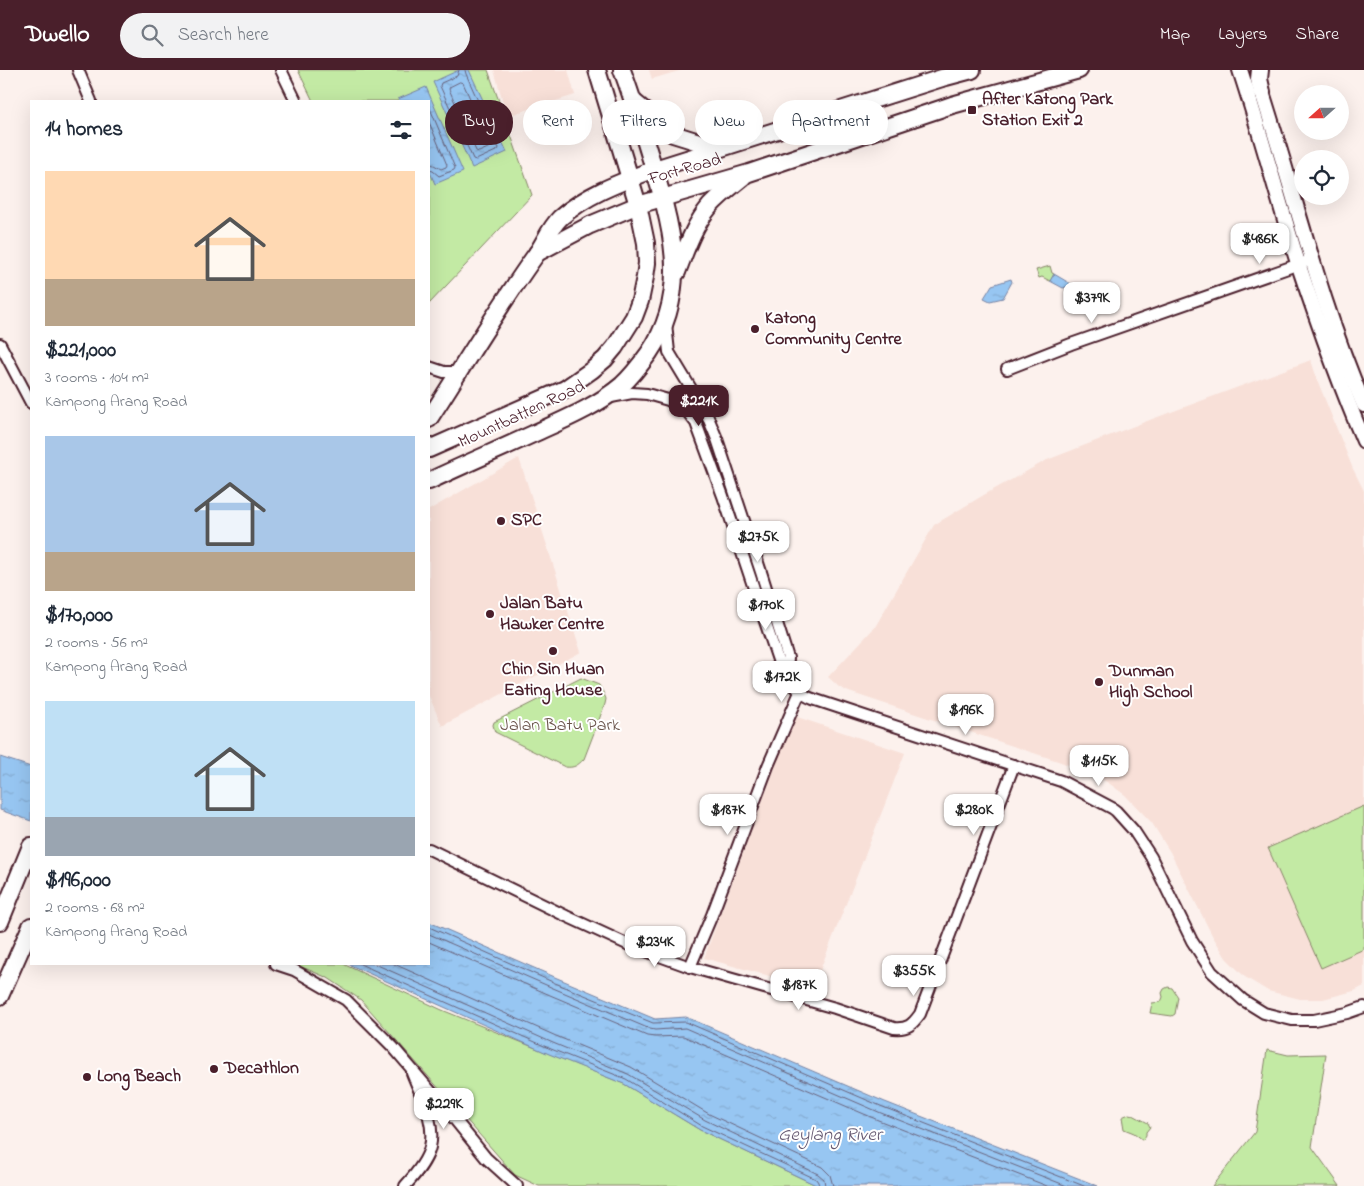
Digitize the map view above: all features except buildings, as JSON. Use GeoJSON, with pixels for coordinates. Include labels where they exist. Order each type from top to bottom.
{"type":"FeatureCollection","features":[{"type":"Feature","properties":{"kind":"main road","name":"Mountbatten Road"},"geometry":{"type":"LineString","coordinates":[[430,449],[565,389],[605,359],[616,347],[634,317],[640,301],[645,277],[647,263],[646,248],[638,205],[597,70]]}},
{"type":"Feature","properties":{"kind":"main road","name":"Mountbatten Road"},"geometry":{"type":"LineString","coordinates":[[622,70],[633,100]]}},
{"type":"Feature","properties":{"kind":"main road","name":"Fort Road"},"geometry":{"type":"LineString","coordinates":[[763,134],[941,74],[972,70]]}},
{"type":"Feature","properties":{"kind":"main road","name":"Fort Road"},"geometry":{"type":"LineString","coordinates":[[537,254],[590,225],[638,205],[749,173],[952,105],[1079,70]]}},
{"type":"Feature","properties":{"kind":"main road"},"geometry":{"type":"LineString","coordinates":[[1260,70],[1259,79],[1262,92]]}},
{"type":"Feature","properties":{"kind":"main road","name":"Mountbatten Road"},"geometry":{"type":"LineString","coordinates":[[430,481],[574,415],[604,398],[622,385],[641,364],[656,341],[665,321],[675,280],[673,245],[663,197],[647,145]]}},
{"type":"Feature","properties":{"kind":"main road","name":"Fort Road"},"geometry":{"type":"LineString","coordinates":[[430,417],[514,285],[537,254],[554,224],[584,201],[600,192],[654,169],[732,145]]}},
{"type":"Feature","properties":{"kind":"main road"},"geometry":{"type":"LineString","coordinates":[[675,280],[693,232],[702,217],[719,197],[749,173]]}},
{"type":"Feature","properties":{"kind":"main road"},"geometry":{"type":"LineString","coordinates":[[0,922],[30,848]]}},
{"type":"Feature","properties":{"kind":"main road"},"geometry":{"type":"LineString","coordinates":[[0,996],[30,928]]}},
{"type":"Feature","properties":{"kind":"street"},"geometry":{"type":"LineString","coordinates":[[78,70],[91,100]]}},
{"type":"Feature","properties":{"kind":"street"},"geometry":{"type":"LineString","coordinates":[[281,70],[296,100]]}},
{"type":"Feature","properties":{"kind":"street"},"geometry":{"type":"LineString","coordinates":[[1240,70],[1305,262],[1364,405]]}},
{"type":"Feature","properties":{"kind":"street"},"geometry":{"type":"LineString","coordinates":[[1255,70],[1336,372],[1364,441]]}},
{"type":"Feature","properties":{"kind":"street"},"geometry":{"type":"LineString","coordinates":[[1007,369],[1071,344],[1305,262]]}},
{"type":"Feature","properties":{"kind":"street"},"geometry":{"type":"LineString","coordinates":[[665,321],[670,352],[707,415],[717,439],[788,658],[788,674]]}},
{"type":"Feature","properties":{"kind":"street"},"geometry":{"type":"LineString","coordinates":[[0,344],[30,401]]}},
{"type":"Feature","properties":{"kind":"street"},"geometry":{"type":"LineString","coordinates":[[430,367],[444,372],[459,372]]}},
{"type":"Feature","properties":{"kind":"street"},"geometry":{"type":"LineString","coordinates":[[604,398],[632,393],[654,396],[668,400],[686,410],[696,423],[779,663],[788,674],[793,685],[800,692],[809,698],[1061,780],[1116,811],[1134,831],[1151,857],[1192,941],[1212,972],[1243,1000],[1264,1013],[1292,1020],[1314,1020],[1347,1014],[1364,1006]]}},
{"type":"Feature","properties":{"kind":"street"},"geometry":{"type":"LineString","coordinates":[[690,967],[712,915],[768,766],[800,692]]}},
{"type":"Feature","properties":{"kind":"street"},"geometry":{"type":"LineString","coordinates":[[430,849],[629,945],[690,967],[901,1029],[908,1027],[920,1014],[1014,765]]}},
{"type":"Feature","properties":{"kind":"street"},"geometry":{"type":"LineString","coordinates":[[279,965],[294,970],[346,1000],[393,1047],[486,1158],[517,1186]]}},
{"type":"Feature","properties":{"kind":"street"},"geometry":{"type":"LineString","coordinates":[[405,1186],[415,1175],[427,1154],[430,1147],[431,1131],[428,1113],[409,1066]]}},
{"type":"Feature","properties":{"kind":"shaded area"},"geometry":{"type":"Polygon","coordinates":[[[494,70],[568,70],[575,95],[559,100],[523,100],[523,111],[513,114],[513,100],[502,100],[494,70]]]}},
{"type":"Feature","properties":{"kind":"shaded area"},"geometry":{"type":"Polygon","coordinates":[[[649,70],[682,70],[652,79],[649,70]]]}},
{"type":"Feature","properties":{"kind":"shaded area","name":"Dunman High School"},"geometry":{"type":"Polygon","coordinates":[[[1311,360],[1353,469],[1364,491],[1364,986],[1354,991],[1323,999],[1300,999],[1268,991],[1245,977],[1226,958],[1212,935],[1170,852],[1152,823],[1125,795],[1110,784],[1097,776],[1058,761],[849,692],[839,687],[828,677],[875,627],[934,525],[1047,460],[1311,360]]]}},
{"type":"Feature","properties":{"kind":"shaded area"},"geometry":{"type":"Polygon","coordinates":[[[519,458],[581,652],[442,726],[430,698],[430,509],[519,458]]]}},
{"type":"Feature","properties":{"kind":"shaded area"},"geometry":{"type":"Polygon","coordinates":[[[794,716],[905,753],[813,988],[704,958],[794,716]]]}},
{"type":"Feature","properties":{"kind":"green space"},"geometry":{"type":"Polygon","coordinates":[[[298,70],[488,70],[499,100],[445,100],[445,145],[513,145],[513,141],[532,195],[430,303],[430,100],[313,100],[298,70]]]}},
{"type":"Feature","properties":{"kind":"green space"},"geometry":{"type":"Polygon","coordinates":[[[1050,266],[1054,274],[1050,281],[1042,277],[1039,278],[1036,270],[1050,266]]]}},
{"type":"Feature","properties":{"kind":"green space","name":"Jalan Batu Park"},"geometry":{"type":"Polygon","coordinates":[[[581,678],[599,685],[606,699],[584,759],[577,765],[565,767],[495,732],[494,722],[581,678]]]}},
{"type":"Feature","properties":{"kind":"green space"},"geometry":{"type":"Polygon","coordinates":[[[1364,806],[1364,949],[1321,968],[1268,848],[1364,806]]]}},
{"type":"Feature","properties":{"kind":"green space"},"geometry":{"type":"Polygon","coordinates":[[[297,965],[345,965],[442,1010],[624,1084],[700,1130],[818,1186],[539,1186],[515,1175],[361,1000],[328,978],[297,965]]]}},
{"type":"Feature","properties":{"kind":"green space"},"geometry":{"type":"Polygon","coordinates":[[[1168,987],[1172,988],[1178,997],[1175,1014],[1172,1016],[1150,1013],[1152,1003],[1161,1002],[1162,993],[1168,987]]]}},
{"type":"Feature","properties":{"kind":"green space"},"geometry":{"type":"Polygon","coordinates":[[[1267,1050],[1288,1055],[1326,1054],[1312,1147],[1340,1186],[1212,1186],[1255,1132],[1267,1050]]]}},
{"type":"Feature","properties":{"kind":"green space"},"geometry":{"type":"Polygon","coordinates":[[[1129,1114],[1148,1123],[1150,1127],[1143,1140],[1134,1133],[1124,1129],[1122,1117],[1129,1114]]]}},
{"type":"Feature","properties":{"kind":"water"},"geometry":{"type":"Polygon","coordinates":[[[459,70],[469,70],[483,100],[445,100],[445,108],[433,82],[459,70]]]}},
{"type":"Feature","properties":{"kind":"water"},"geometry":{"type":"Polygon","coordinates":[[[426,87],[445,131],[445,145],[451,145],[463,172],[435,184],[430,172],[430,100],[398,100],[426,87]]]}},
{"type":"Feature","properties":{"kind":"water"},"geometry":{"type":"Polygon","coordinates":[[[462,145],[504,145],[507,152],[472,168],[462,145]]]}},
{"type":"Feature","properties":{"kind":"water"},"geometry":{"type":"Polygon","coordinates":[[[1054,274],[1071,284],[1071,286],[1063,288],[1050,281],[1054,274]]]}},
{"type":"Feature","properties":{"kind":"water"},"geometry":{"type":"Polygon","coordinates":[[[1011,279],[1012,282],[1003,298],[990,301],[984,298],[992,285],[1011,279]]]}},
{"type":"Feature","properties":{"kind":"water"},"geometry":{"type":"Polygon","coordinates":[[[0,757],[30,767],[30,821],[0,810],[0,757]]]}},
{"type":"Feature","properties":{"kind":"water","name":"Geylang River"},"geometry":{"type":"Polygon","coordinates":[[[430,922],[655,1019],[686,1017],[885,1102],[1098,1186],[818,1186],[700,1130],[624,1084],[549,1054],[350,965],[430,965],[430,922]]]}},
{"type":"Feature","properties":{"kind":"place","name":"After Katong Park Station Exit 2"},"geometry":{"type":"Point","coordinates":[972,110]}},
{"type":"Feature","properties":{"kind":"place","name":"Katong Community Centre"},"geometry":{"type":"Point","coordinates":[755,329]}},
{"type":"Feature","properties":{"kind":"place","name":"SPC"},"geometry":{"type":"Point","coordinates":[501,521]}},
{"type":"Feature","properties":{"kind":"place","name":"Jalan Batu Hawker Centre"},"geometry":{"type":"Point","coordinates":[490,614]}},
{"type":"Feature","properties":{"kind":"place","name":"Chin Sin Huan Eating House"},"geometry":{"type":"Point","coordinates":[553,651]}},
{"type":"Feature","properties":{"kind":"place","name":"Dunman High School"},"geometry":{"type":"Point","coordinates":[1099,682]}},
{"type":"Feature","properties":{"kind":"place","name":"Decathlon"},"geometry":{"type":"Point","coordinates":[214,1069]}},
{"type":"Feature","properties":{"kind":"place","name":"Long Beach"},"geometry":{"type":"Point","coordinates":[87,1077]}}]}
